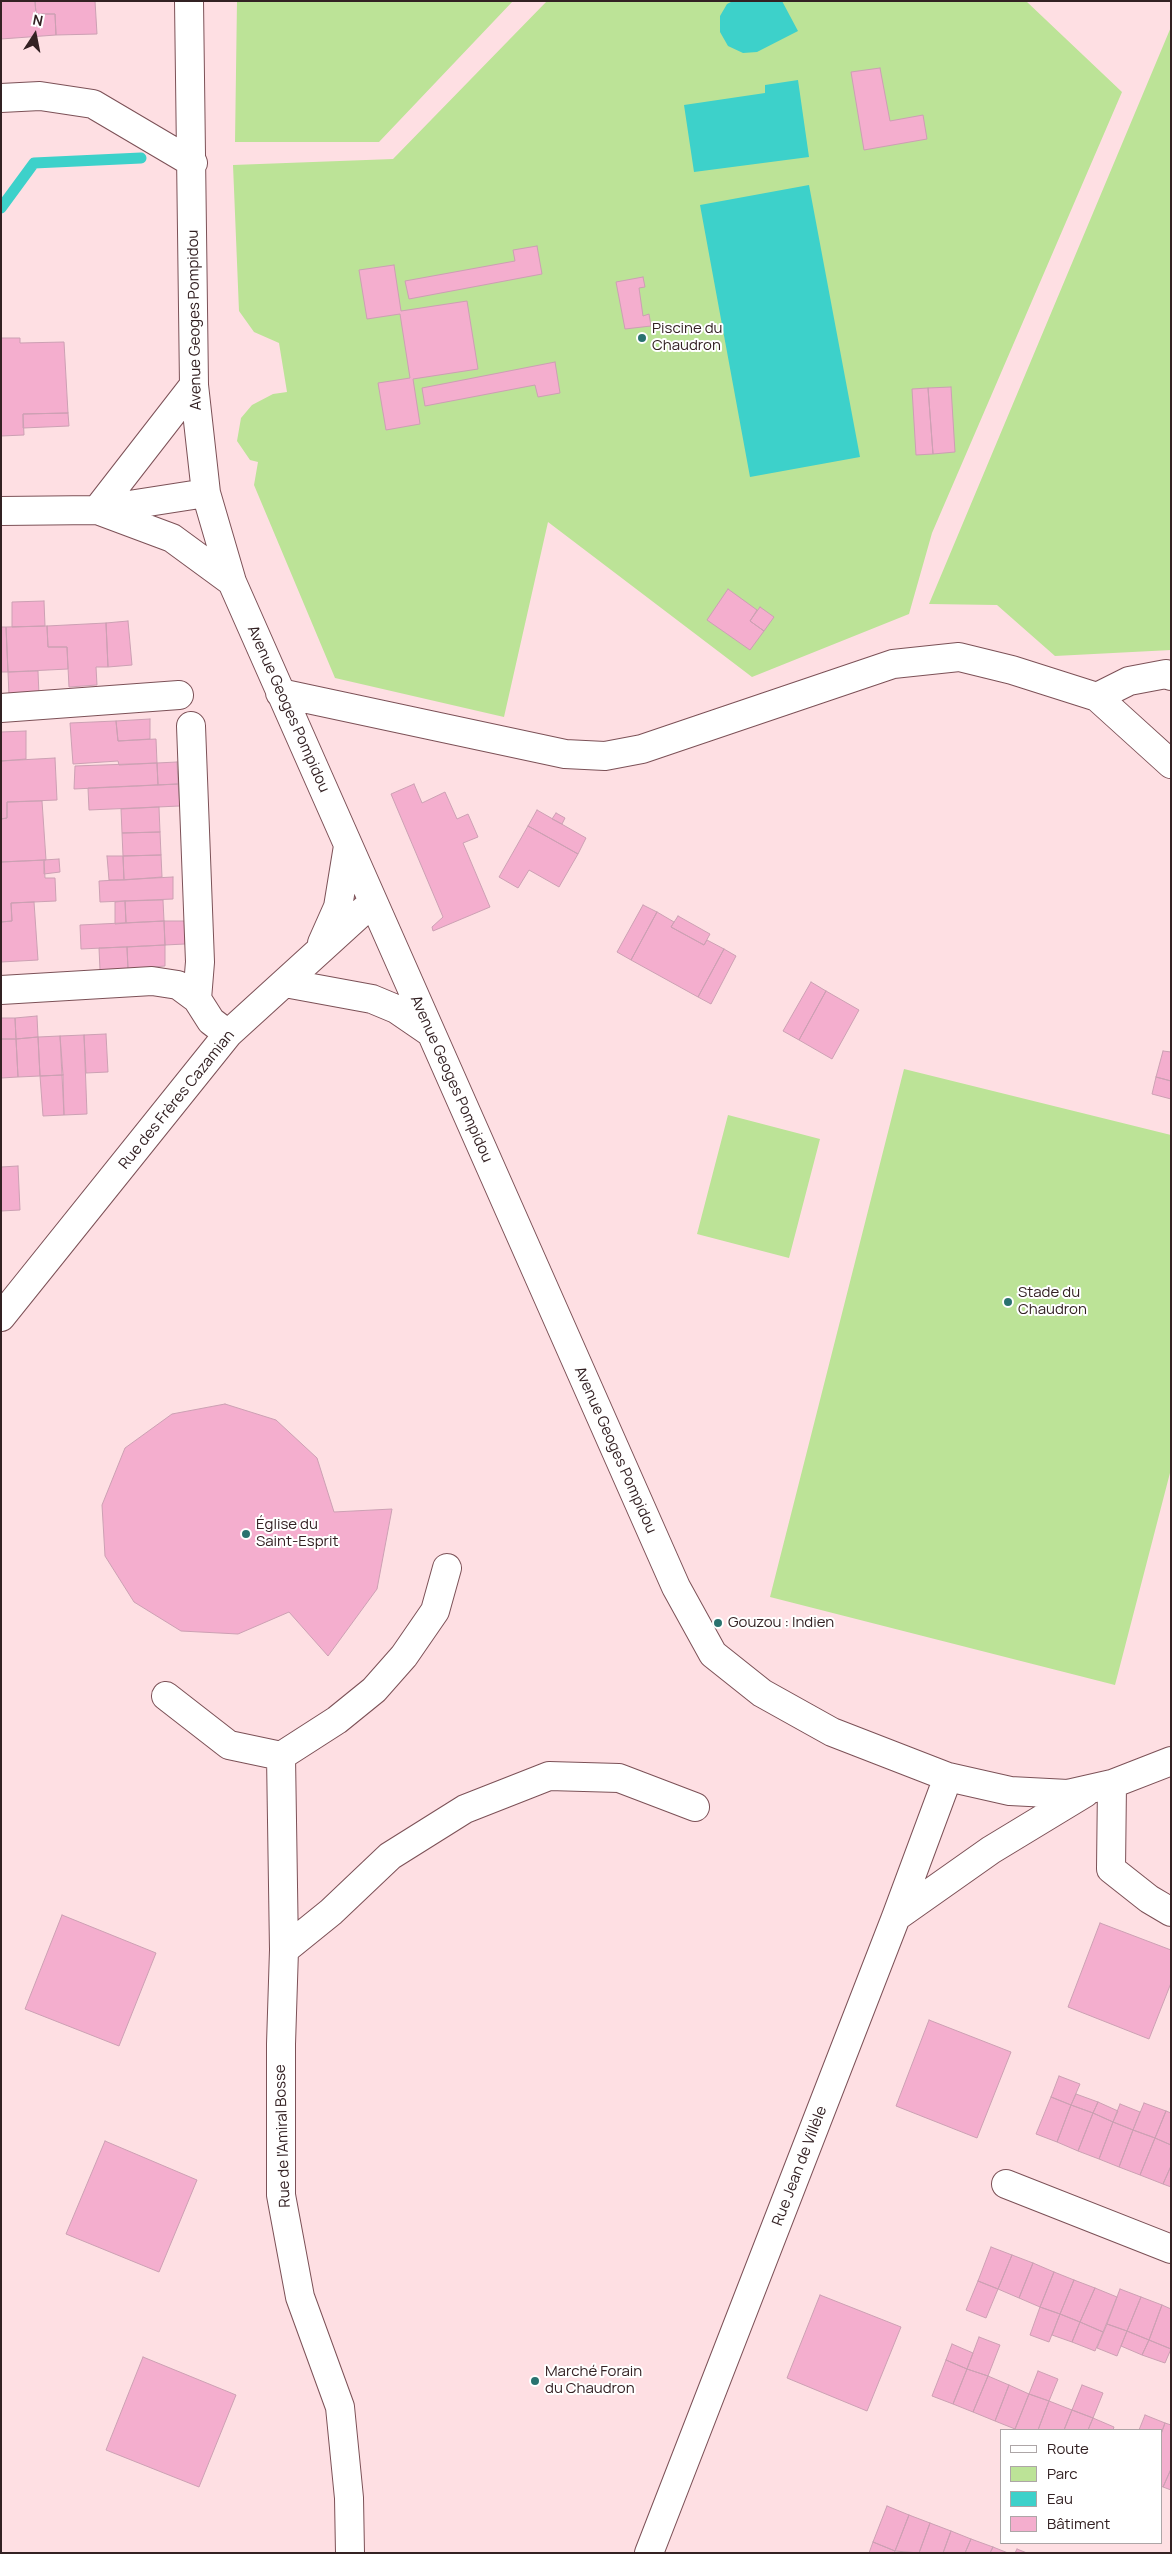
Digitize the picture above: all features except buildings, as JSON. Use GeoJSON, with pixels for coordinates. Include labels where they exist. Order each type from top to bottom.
{"type":"FeatureCollection","features":[{"type":"Feature","properties":{"kind":"street","name":"Avenue Geoges Pompidou"},"geometry":{"type":"LineString","coordinates":[[189,1],[194,385],[206,493],[232,582],[676,1587],[713,1654],[762,1692],[832,1732],[948,1777],[1010,1791],[1068,1794],[1102,1787],[1171,1762]]}},
{"type":"Feature","properties":{"kind":"street"},"geometry":{"type":"LineString","coordinates":[[1,98],[40,96],[94,104],[192,163]]}},
{"type":"Feature","properties":{"kind":"street"},"geometry":{"type":"LineString","coordinates":[[97,510],[194,385]]}},
{"type":"Feature","properties":{"kind":"street"},"geometry":{"type":"LineString","coordinates":[[1,511],[97,510],[206,493]]}},
{"type":"Feature","properties":{"kind":"street"},"geometry":{"type":"LineString","coordinates":[[97,510],[172,538],[232,582]]}},
{"type":"Feature","properties":{"kind":"street"},"geometry":{"type":"LineString","coordinates":[[280,692],[565,754],[605,756],[642,749],[893,664],[959,657],[1012,670],[1097,697],[1171,764]]}},
{"type":"Feature","properties":{"kind":"street"},"geometry":{"type":"LineString","coordinates":[[1097,697],[1129,681],[1166,674],[1171,676]]}},
{"type":"Feature","properties":{"kind":"street"},"geometry":{"type":"LineString","coordinates":[[1,708],[179,696]]}},
{"type":"Feature","properties":{"kind":"street"},"geometry":{"type":"LineString","coordinates":[[191,726],[200,962],[197,999]]}},
{"type":"Feature","properties":{"kind":"street"},"geometry":{"type":"LineString","coordinates":[[319,951],[338,907],[348,846]]}},
{"type":"Feature","properties":{"kind":"street","name":"Rue des Frères Cazamian"},"geometry":{"type":"LineString","coordinates":[[1,1317],[228,1034],[373,902]]}},
{"type":"Feature","properties":{"kind":"street"},"geometry":{"type":"LineString","coordinates":[[1,990],[152,981],[178,985],[197,999],[211,1021],[228,1034]]}},
{"type":"Feature","properties":{"kind":"street"},"geometry":{"type":"LineString","coordinates":[[285,983],[372,999],[396,1009],[431,1033]]}},
{"type":"Feature","properties":{"kind":"street"},"geometry":{"type":"LineString","coordinates":[[166,1696],[229,1745],[281,1756],[337,1720],[374,1690],[404,1656],[435,1611],[447,1568]]}},
{"type":"Feature","properties":{"kind":"street","name":"Rue de l'Amiral Bosse"},"geometry":{"type":"LineString","coordinates":[[281,1756],[284,1950],[281,2044],[281,2195],[300,2297],[340,2407],[349,2498],[350,2553]]}},
{"type":"Feature","properties":{"kind":"street"},"geometry":{"type":"LineString","coordinates":[[284,1950],[331,1912],[390,1856],[465,1809],[549,1776],[619,1778],[695,1807]]}},
{"type":"Feature","properties":{"kind":"street","name":"Rue Jean de Villèle"},"geometry":{"type":"LineString","coordinates":[[648,2553],[896,1917],[948,1777]]}},
{"type":"Feature","properties":{"kind":"street"},"geometry":{"type":"LineString","coordinates":[[896,1917],[990,1850],[1102,1787],[1111,1869],[1149,1899],[1171,1912]]}},
{"type":"Feature","properties":{"kind":"street"},"geometry":{"type":"LineString","coordinates":[[1006,2184],[1171,2249]]}},
{"type":"Feature","properties":{"kind":"green space"},"geometry":{"type":"Polygon","coordinates":[[[237,1],[513,1],[379,142],[235,142],[237,1]]]}},
{"type":"Feature","properties":{"kind":"green space","name":"Piscine du Chaudron"},"geometry":{"type":"Polygon","coordinates":[[[547,1],[1026,1],[1122,92],[932,533],[909,614],[752,677],[548,522],[504,717],[335,678],[254,485],[258,462],[250,460],[237,441],[241,418],[252,405],[273,394],[287,392],[279,343],[254,332],[239,311],[233,165],[393,159],[547,1]]]}},
{"type":"Feature","properties":{"kind":"green space"},"geometry":{"type":"Polygon","coordinates":[[[1171,27],[1171,650],[1055,656],[997,605],[929,604],[1171,27]]]}},
{"type":"Feature","properties":{"kind":"green space","name":"Stade du Chaudron"},"geometry":{"type":"Polygon","coordinates":[[[904,1069],[1171,1135],[1171,1469],[1115,1685],[770,1597],[904,1069]]]}},
{"type":"Feature","properties":{"kind":"green space"},"geometry":{"type":"Polygon","coordinates":[[[728,1115],[820,1139],[789,1258],[697,1234],[728,1115]]]}},
{"type":"Feature","properties":{"kind":"water"},"geometry":{"type":"Polygon","coordinates":[[[733,1],[782,1],[798,31],[757,52],[743,53],[728,46],[720,32],[720,16],[727,4],[733,1]]]}},
{"type":"Feature","properties":{"kind":"water"},"geometry":{"type":"Polygon","coordinates":[[[798,80],[809,157],[694,172],[684,105],[765,93],[765,85],[798,80]]]}},
{"type":"Feature","properties":{"kind":"water","name":"Piscine du Chaudron"},"geometry":{"type":"Polygon","coordinates":[[[809,185],[860,457],[750,477],[700,205],[809,185]]]}},
{"type":"Feature","properties":{"kind":"waterway"},"geometry":{"type":"LineString","coordinates":[[1,208],[34,163],[141,158]]}},
{"type":"Feature","properties":{"kind":"place","name":"Piscine du Chaudron"},"geometry":{"type":"Point","coordinates":[642,338]}},
{"type":"Feature","properties":{"kind":"place","name":"Stade du Chaudron"},"geometry":{"type":"Point","coordinates":[1008,1302]}},
{"type":"Feature","properties":{"kind":"place","name":"Église du Saint-Esprit"},"geometry":{"type":"Point","coordinates":[246,1534]}},
{"type":"Feature","properties":{"kind":"place","name":"Gouzou : Indien"},"geometry":{"type":"Point","coordinates":[718,1623]}},
{"type":"Feature","properties":{"kind":"place","name":"Marché Forain du Chaudron"},"geometry":{"type":"Point","coordinates":[535,2381]}}]}
